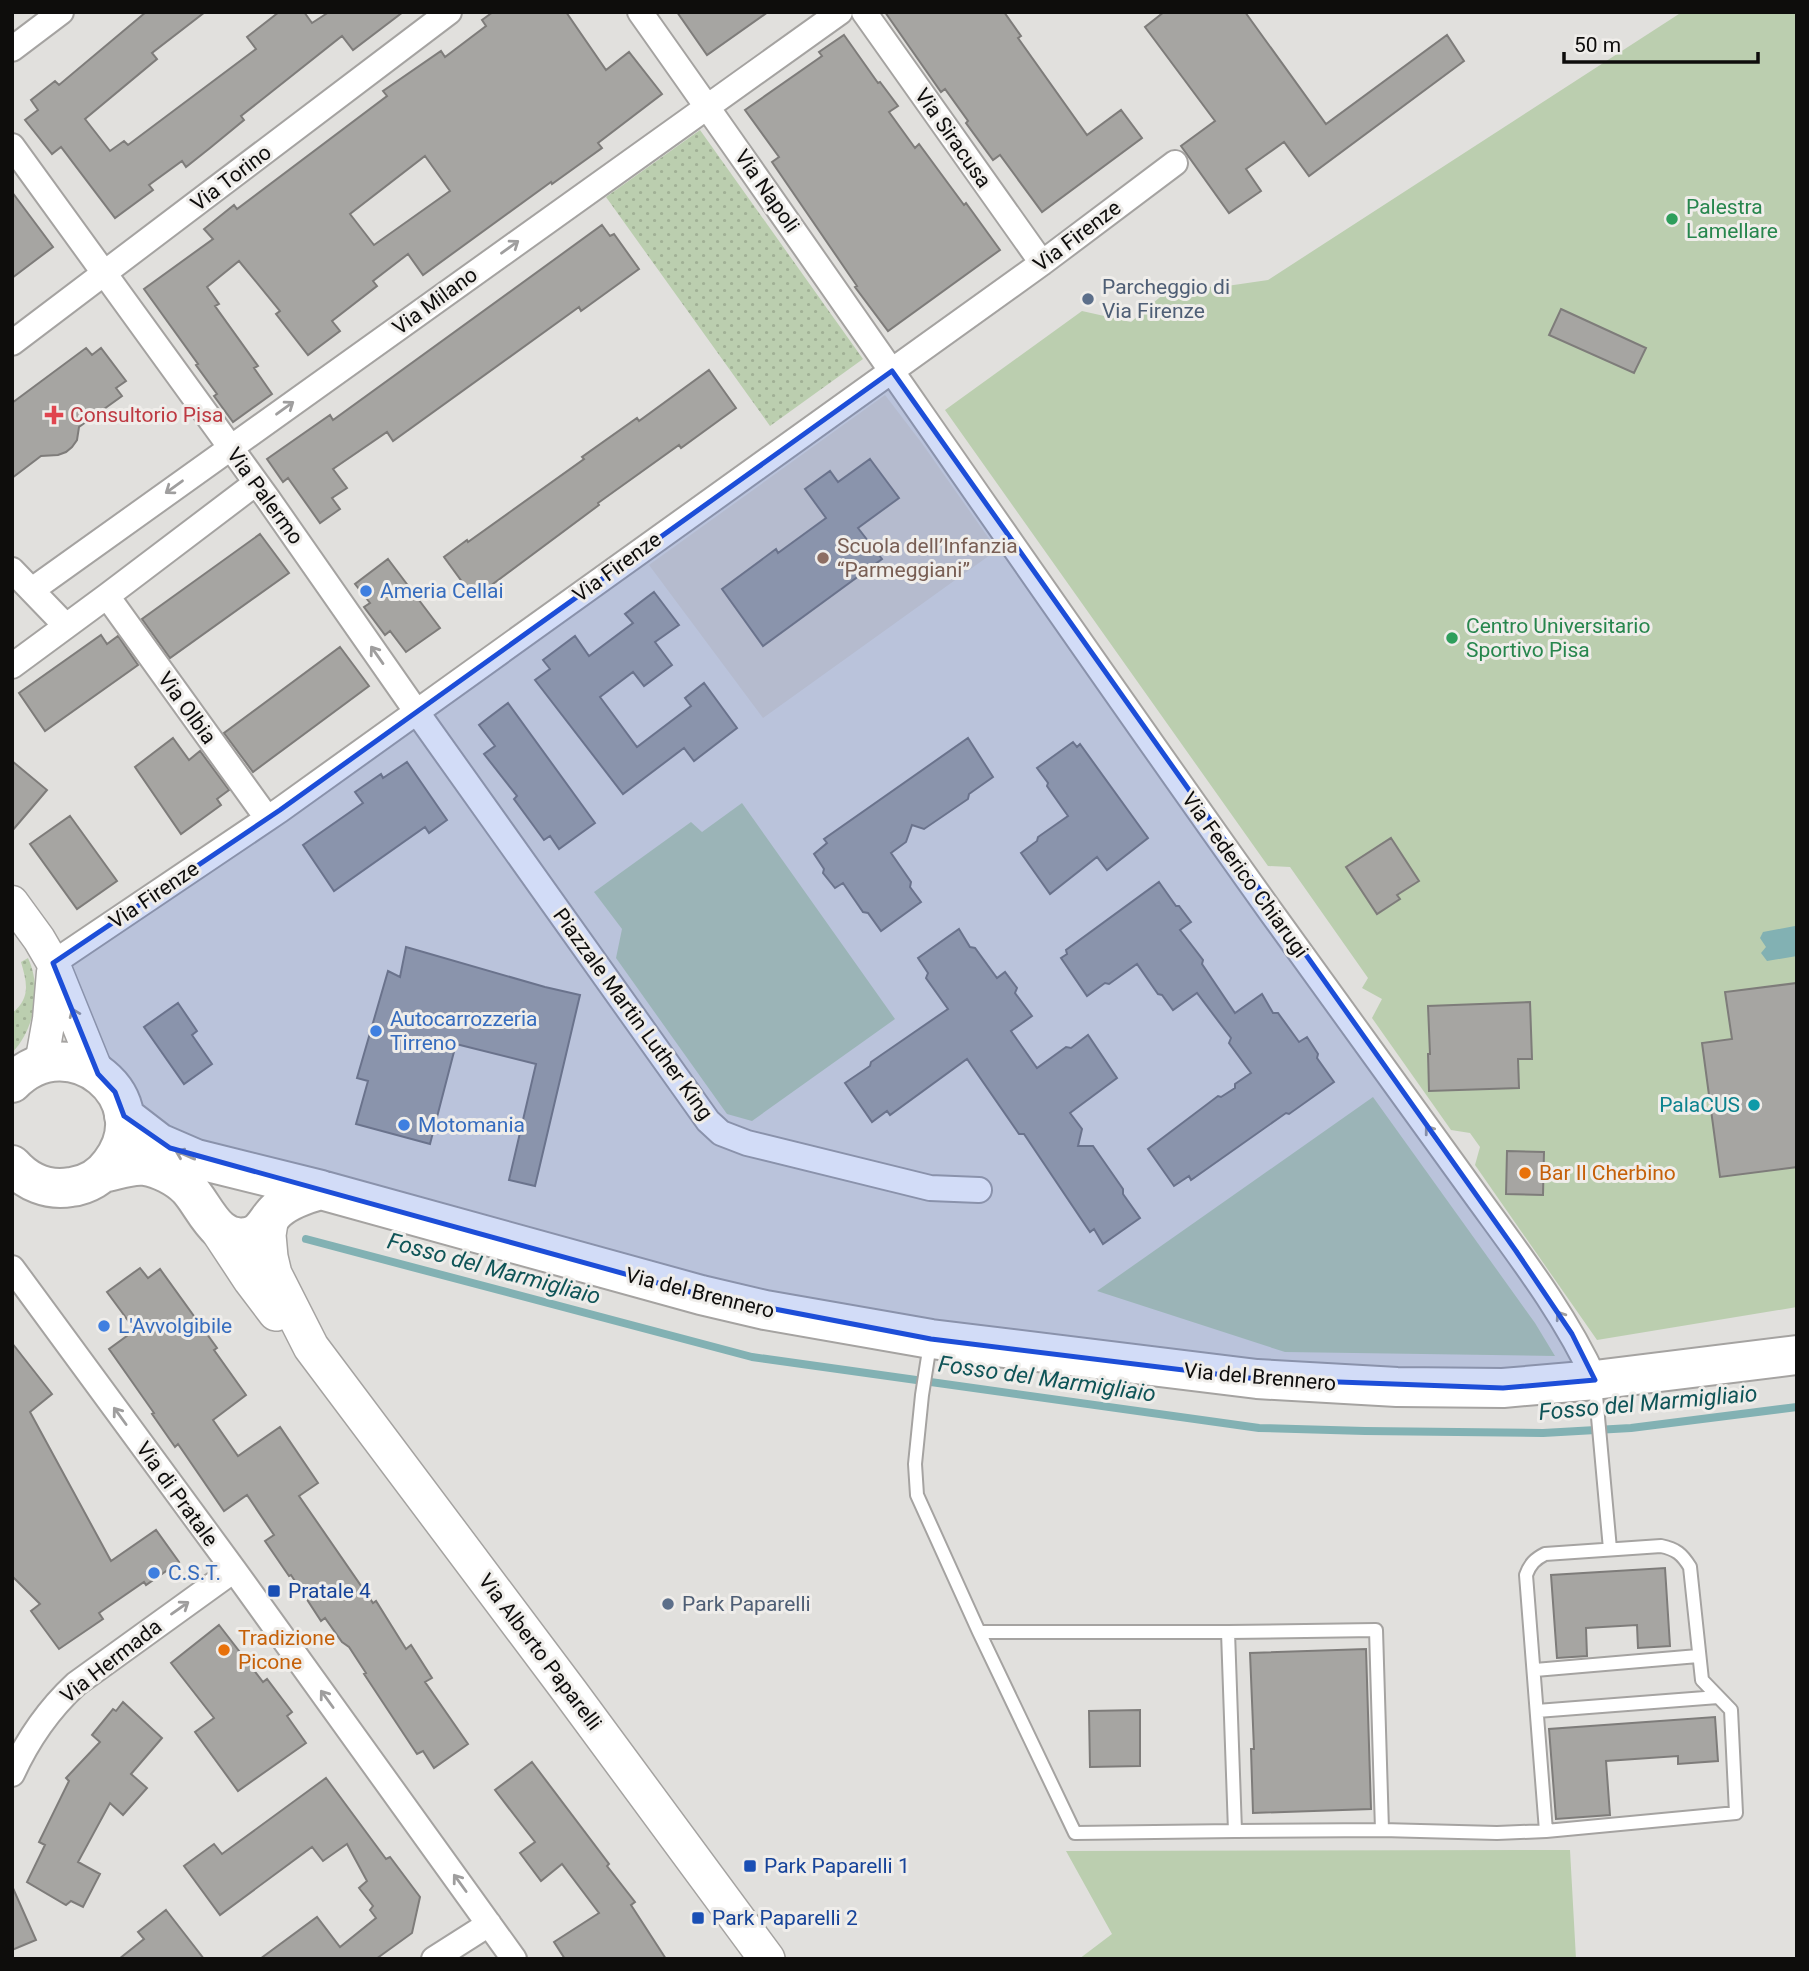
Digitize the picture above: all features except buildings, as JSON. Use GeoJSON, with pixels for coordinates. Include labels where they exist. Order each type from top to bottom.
{"type":"FeatureCollection","features":[{"type":"Feature","properties":{"kind":"main road"},"geometry":{"type":"LineString","coordinates":[[27,1074],[56,1062],[71,1062],[98,1073],[115,1093],[124,1116],[124,1134],[113,1160],[102,1173]]}},
{"type":"Feature","properties":{"kind":"main road","name":"Via del Brennero"},"geometry":{"type":"LineString","coordinates":[[124,1116],[148,1136],[196,1159],[321,1190],[929,1355],[1256,1380],[1596,1393],[1797,1355]]}},
{"type":"Feature","properties":{"kind":"main road"},"geometry":{"type":"LineString","coordinates":[[12,1166],[36,1183],[57,1188],[78,1186],[102,1173],[139,1166],[162,1172],[187,1187],[216,1227],[230,1236],[245,1237],[262,1230],[271,1216],[284,1205],[321,1190]]}},
{"type":"Feature","properties":{"kind":"main road"},"geometry":{"type":"LineString","coordinates":[[251,1174],[264,1182],[271,1191],[271,1216]]}},
{"type":"Feature","properties":{"kind":"main road","name":"Via Alberto Paparelli"},"geometry":{"type":"LineString","coordinates":[[271,1216],[268,1236],[274,1274],[311,1347],[767,1959]]}},
{"type":"Feature","properties":{"kind":"main road","name":"Via Alberto Paparelli"},"geometry":{"type":"LineString","coordinates":[[216,1227],[274,1309],[311,1347]]}},
{"type":"Feature","properties":{"kind":"street"},"geometry":{"type":"LineString","coordinates":[[12,49],[61,12]]}},
{"type":"Feature","properties":{"kind":"street","name":"Via Torino"},"geometry":{"type":"LineString","coordinates":[[12,343],[449,12]]}},
{"type":"Feature","properties":{"kind":"street","name":"Via Napoli"},"geometry":{"type":"LineString","coordinates":[[640,12],[892,371]]}},
{"type":"Feature","properties":{"kind":"street","name":"Via Milano"},"geometry":{"type":"LineString","coordinates":[[32,590],[840,12]]}},
{"type":"Feature","properties":{"kind":"street","name":"Via Siracusa"},"geometry":{"type":"LineString","coordinates":[[864,12],[1042,263]]}},
{"type":"Feature","properties":{"kind":"street","name":"Via Palermo"},"geometry":{"type":"LineString","coordinates":[[12,146],[256,483],[416,711]]}},
{"type":"Feature","properties":{"kind":"street","name":"Via Firenze"},"geometry":{"type":"LineString","coordinates":[[53,963],[267,818],[1042,263],[1175,163]]}},
{"type":"Feature","properties":{"kind":"street","name":"Via Federico Chiarugi"},"geometry":{"type":"LineString","coordinates":[[892,371],[1032,576],[1516,1251],[1572,1334],[1596,1393]]}},
{"type":"Feature","properties":{"kind":"street"},"geometry":{"type":"LineString","coordinates":[[12,666],[256,483]]}},
{"type":"Feature","properties":{"kind":"street"},"geometry":{"type":"LineString","coordinates":[[12,570],[66,626]]}},
{"type":"Feature","properties":{"kind":"street","name":"Via Olbia"},"geometry":{"type":"LineString","coordinates":[[107,596],[267,818]]}},
{"type":"Feature","properties":{"kind":"street","name":"Piazzale Martin Luther King"},"geometry":{"type":"LineString","coordinates":[[416,711],[700,1110],[721,1133],[747,1143],[930,1188],[979,1189]]}},
{"type":"Feature","properties":{"kind":"street"},"geometry":{"type":"LineString","coordinates":[[12,902],[53,963],[98,1073]]}},
{"type":"Feature","properties":{"kind":"street"},"geometry":{"type":"LineString","coordinates":[[27,1074],[49,1019],[53,963]]}},
{"type":"Feature","properties":{"kind":"street","name":"Via di Pratale"},"geometry":{"type":"LineString","coordinates":[[12,1268],[234,1570],[514,1959]]}},
{"type":"Feature","properties":{"kind":"street","name":"Via Hermada"},"geometry":{"type":"LineString","coordinates":[[12,1774],[19,1744],[76,1684],[234,1570]]}},
{"type":"Feature","properties":{"kind":"street"},"geometry":{"type":"LineString","coordinates":[[434,1959],[489,1924]]}},
{"type":"Feature","properties":{"kind":"lane"},"geometry":{"type":"LineString","coordinates":[[929,1355],[915,1465],[917,1494],[979,1632],[1075,1833],[1382,1830],[1497,1833],[1546,1830],[1736,1813],[1731,1710],[1702,1680],[1690,1567],[1675,1549],[1661,1546],[1545,1554],[1536,1558],[1529,1566],[1526,1575],[1546,1830]]}},
{"type":"Feature","properties":{"kind":"lane"},"geometry":{"type":"LineString","coordinates":[[1596,1393],[1610,1549]]}},
{"type":"Feature","properties":{"kind":"lane"},"geometry":{"type":"LineString","coordinates":[[979,1632],[1377,1630],[1382,1830]]}},
{"type":"Feature","properties":{"kind":"lane"},"geometry":{"type":"LineString","coordinates":[[1228,1632],[1235,1831]]}},
{"type":"Feature","properties":{"kind":"lane"},"geometry":{"type":"LineString","coordinates":[[1535,1670],[1698,1656]]}},
{"type":"Feature","properties":{"kind":"lane"},"geometry":{"type":"LineString","coordinates":[[1537,1711],[1718,1697]]}},
{"type":"Feature","properties":{"kind":"highlighted area"},"geometry":{"type":"Polygon","coordinates":[[[892,371],[1516,1251],[1572,1334],[1595,1380],[1503,1388],[1257,1379],[931,1339],[701,1295],[170,1148],[124,1116],[115,1092],[98,1074],[53,963],[280,810],[892,371]]]}},
{"type":"Feature","properties":{"kind":"shaded area","name":"Scuola dell’Infanzia “Parmeggiani”"},"geometry":{"type":"Polygon","coordinates":[[[885,395],[997,550],[763,718],[649,565],[885,395]]]}},
{"type":"Feature","properties":{"kind":"green space","name":"Centro Universitario Sportivo Pisa"},"geometry":{"type":"Polygon","coordinates":[[[1682,12],[1797,12],[1797,1307],[1597,1340],[1475,1165],[1480,1147],[1470,1133],[1451,1130],[1372,1018],[1382,999],[1362,988],[1368,978],[1290,867],[1268,866],[945,410],[1082,311],[1131,322],[1173,286],[1220,287],[1268,280],[1682,12]]]}},
{"type":"Feature","properties":{"kind":"green space"},"geometry":{"type":"Polygon","coordinates":[[[700,130],[863,359],[770,426],[606,197],[700,130]]]}},
{"type":"Feature","properties":{"kind":"green space"},"geometry":{"type":"Polygon","coordinates":[[[742,803],[895,1019],[752,1121],[727,1114],[616,958],[622,929],[594,892],[691,822],[702,832],[742,803]]]}},
{"type":"Feature","properties":{"kind":"green space"},"geometry":{"type":"Polygon","coordinates":[[[28,958],[35,982],[34,1008],[26,1032],[12,1053],[12,1013],[25,996],[26,983],[21,962],[28,958]]]}},
{"type":"Feature","properties":{"kind":"green space"},"geometry":{"type":"Polygon","coordinates":[[[1373,1097],[1535,1323],[1555,1356],[1285,1352],[1097,1291],[1373,1097]]]}},
{"type":"Feature","properties":{"kind":"green space"},"geometry":{"type":"Polygon","coordinates":[[[1570,1850],[1576,1959],[1079,1959],[1112,1934],[1066,1851],[1570,1850]]]}},
{"type":"Feature","properties":{"kind":"water"},"geometry":{"type":"Polygon","coordinates":[[[1795,926],[1797,956],[1767,961],[1761,953],[1766,947],[1760,938],[1763,932],[1795,926]]]}},
{"type":"Feature","properties":{"kind":"waterway","name":"Fosso del Marmigliaio"},"geometry":{"type":"LineString","coordinates":[[306,1239],[752,1357],[1259,1428],[1543,1433],[1631,1428],[1797,1407]]}},
{"type":"Feature","properties":{"kind":"place","name":"Palestra Lamellare"},"geometry":{"type":"Point","coordinates":[1672,219]}},
{"type":"Feature","properties":{"kind":"place","name":"Parcheggio di Via Firenze"},"geometry":{"type":"Point","coordinates":[1088,299]}},
{"type":"Feature","properties":{"kind":"place","name":"Consultorio Pisa"},"geometry":{"type":"Point","coordinates":[54,415]}},
{"type":"Feature","properties":{"kind":"place","name":"Scuola dell’Infanzia “Parmeggiani”"},"geometry":{"type":"Point","coordinates":[823,558]}},
{"type":"Feature","properties":{"kind":"place","name":"Ameria Cellai"},"geometry":{"type":"Point","coordinates":[366,591]}},
{"type":"Feature","properties":{"kind":"place","name":"Centro Universitario Sportivo Pisa"},"geometry":{"type":"Point","coordinates":[1452,638]}},
{"type":"Feature","properties":{"kind":"place","name":"Autocarrozzeria Tirreno"},"geometry":{"type":"Point","coordinates":[376,1031]}},
{"type":"Feature","properties":{"kind":"place","name":"PalaCUS"},"geometry":{"type":"Point","coordinates":[1754,1105]}},
{"type":"Feature","properties":{"kind":"place","name":"Motomania"},"geometry":{"type":"Point","coordinates":[404,1125]}},
{"type":"Feature","properties":{"kind":"place","name":"Bar Il Cherbino"},"geometry":{"type":"Point","coordinates":[1525,1173]}},
{"type":"Feature","properties":{"kind":"place","name":"L'Avvolgibile"},"geometry":{"type":"Point","coordinates":[104,1326]}},
{"type":"Feature","properties":{"kind":"place","name":"C.S.T."},"geometry":{"type":"Point","coordinates":[154,1573]}},
{"type":"Feature","properties":{"kind":"place","name":"Pratale 4"},"geometry":{"type":"Point","coordinates":[274,1591]}},
{"type":"Feature","properties":{"kind":"place","name":"Park Paparelli"},"geometry":{"type":"Point","coordinates":[668,1604]}},
{"type":"Feature","properties":{"kind":"place","name":"Tradizione Picone"},"geometry":{"type":"Point","coordinates":[224,1650]}},
{"type":"Feature","properties":{"kind":"place","name":"Park Paparelli 1"},"geometry":{"type":"Point","coordinates":[750,1866]}},
{"type":"Feature","properties":{"kind":"place","name":"Park Paparelli 2"},"geometry":{"type":"Point","coordinates":[698,1918]}}]}
